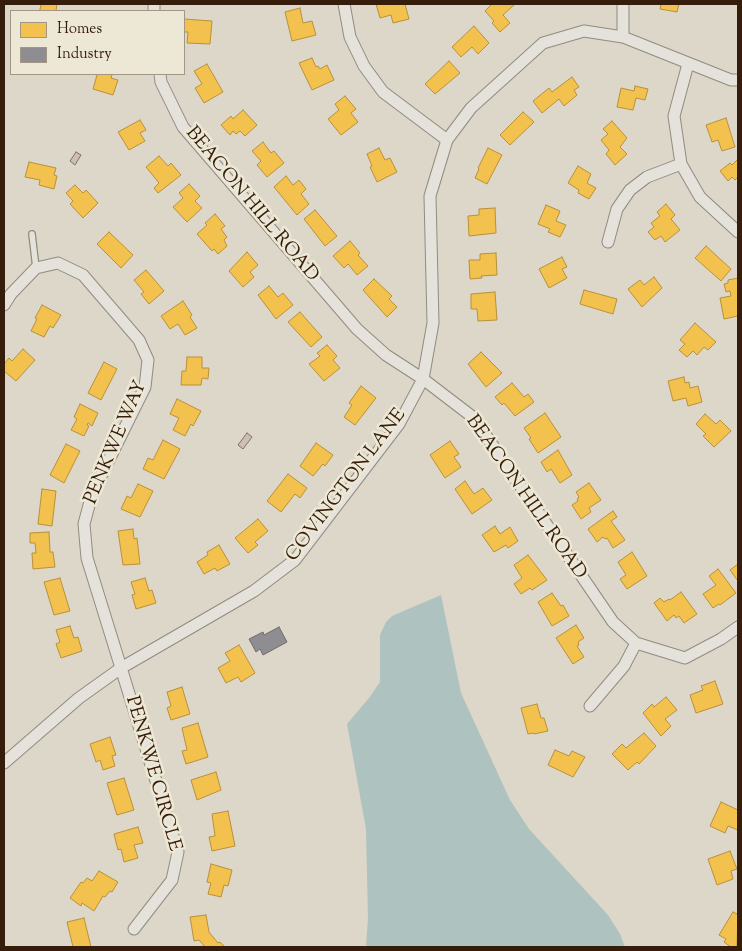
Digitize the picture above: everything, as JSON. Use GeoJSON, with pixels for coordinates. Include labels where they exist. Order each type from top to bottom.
{"type":"FeatureCollection","features":[{"type":"Feature","properties":{"kind":"street"},"geometry":{"type":"LineString","coordinates":[[344,4],[350,37],[364,66],[383,92],[448,140]]}},
{"type":"Feature","properties":{"kind":"street"},"geometry":{"type":"LineString","coordinates":[[623,4],[623,37]]}},
{"type":"Feature","properties":{"kind":"street","name":"COVINGTON LANE"},"geometry":{"type":"LineString","coordinates":[[4,763],[79,698],[121,668],[254,591],[295,560],[399,424],[423,379],[433,323],[430,196],[448,140],[471,108],[543,43],[584,30],[623,37],[688,64],[731,80],[738,80]]}},
{"type":"Feature","properties":{"kind":"street"},"geometry":{"type":"LineString","coordinates":[[688,64],[674,116],[681,164],[700,197],[738,232]]}},
{"type":"Feature","properties":{"kind":"street","name":"BEACON HILL ROAD"},"geometry":{"type":"LineString","coordinates":[[160,75],[161,82],[183,127],[357,329],[386,355],[423,379],[474,418],[613,622],[636,643],[685,658],[721,639],[738,627]]}},
{"type":"Feature","properties":{"kind":"street"},"geometry":{"type":"LineString","coordinates":[[608,242],[617,209],[630,190],[647,177],[681,164]]}},
{"type":"Feature","properties":{"kind":"street","name":"PENKWE WAY"},"geometry":{"type":"LineString","coordinates":[[36,268],[58,263],[83,275],[139,340],[148,360],[145,387],[92,494],[84,524],[87,558],[121,668]]}},
{"type":"Feature","properties":{"kind":"street"},"geometry":{"type":"LineString","coordinates":[[4,305],[11,294],[36,268]]}},
{"type":"Feature","properties":{"kind":"street"},"geometry":{"type":"LineString","coordinates":[[590,706],[624,666],[636,643]]}},
{"type":"Feature","properties":{"kind":"street","name":"PENKWE CIRCLE"},"geometry":{"type":"LineString","coordinates":[[121,668],[178,852],[172,880],[134,929]]}},
{"type":"Feature","properties":{"kind":"lane"},"geometry":{"type":"LineString","coordinates":[[32,234],[36,268]]}},
{"type":"Feature","properties":{"kind":"shaded area"},"geometry":{"type":"Polygon","coordinates":[[[441,595],[461,693],[510,800],[529,829],[608,915],[620,934],[625,947],[366,947],[368,918],[366,829],[347,724],[380,682],[380,635],[386,622],[392,616],[441,595]]]}},
{"type":"Feature","properties":{"kind":"building: Homes"},"geometry":{"type":"Polygon","coordinates":[[[41,4],[57,4],[56,10],[40,10],[41,4]]]}},
{"type":"Feature","properties":{"kind":"building: Homes"},"geometry":{"type":"Polygon","coordinates":[[[376,4],[405,4],[409,19],[393,23],[391,15],[380,18],[376,4]]]}},
{"type":"Feature","properties":{"kind":"building: Homes"},"geometry":{"type":"Polygon","coordinates":[[[492,4],[515,4],[503,15],[510,23],[500,32],[492,23],[494,21],[485,11],[492,4]]]}},
{"type":"Feature","properties":{"kind":"building: Homes"},"geometry":{"type":"Polygon","coordinates":[[[661,4],[679,4],[677,12],[660,9],[661,4]]]}},
{"type":"Feature","properties":{"kind":"building: Homes"},"geometry":{"type":"Polygon","coordinates":[[[300,8],[303,23],[312,21],[316,35],[292,41],[285,12],[300,8]]]}},
{"type":"Feature","properties":{"kind":"building: Homes"},"geometry":{"type":"Polygon","coordinates":[[[185,19],[212,21],[210,44],[187,43],[188,32],[185,32],[185,19]]]}},
{"type":"Feature","properties":{"kind":"building: Homes"},"geometry":{"type":"Polygon","coordinates":[[[474,26],[489,43],[478,54],[472,47],[461,57],[452,47],[474,26]]]}},
{"type":"Feature","properties":{"kind":"building: Homes"},"geometry":{"type":"Polygon","coordinates":[[[312,58],[316,67],[318,66],[320,69],[327,65],[334,80],[312,90],[299,63],[312,58]]]}},
{"type":"Feature","properties":{"kind":"building: Homes"},"geometry":{"type":"Polygon","coordinates":[[[449,61],[460,73],[435,94],[425,84],[449,61]]]}},
{"type":"Feature","properties":{"kind":"building: Homes"},"geometry":{"type":"Polygon","coordinates":[[[207,64],[223,92],[204,103],[195,88],[202,84],[194,71],[207,64]]]}},
{"type":"Feature","properties":{"kind":"building: Homes"},"geometry":{"type":"Polygon","coordinates":[[[97,75],[112,75],[111,78],[118,80],[113,95],[93,89],[97,75]]]}},
{"type":"Feature","properties":{"kind":"building: Homes"},"geometry":{"type":"Polygon","coordinates":[[[572,77],[579,87],[574,90],[577,95],[564,106],[559,99],[542,113],[533,101],[549,88],[552,92],[572,77]]]}},
{"type":"Feature","properties":{"kind":"building: Homes"},"geometry":{"type":"Polygon","coordinates":[[[635,86],[648,89],[645,100],[636,98],[633,110],[617,107],[621,88],[634,91],[635,86]]]}},
{"type":"Feature","properties":{"kind":"building: Homes"},"geometry":{"type":"Polygon","coordinates":[[[345,96],[356,109],[351,113],[358,122],[341,135],[328,119],[339,110],[335,104],[345,96]]]}},
{"type":"Feature","properties":{"kind":"building: Homes"},"geometry":{"type":"Polygon","coordinates":[[[243,110],[257,125],[245,136],[240,131],[236,134],[233,131],[230,135],[221,125],[231,116],[233,119],[243,110]]]}},
{"type":"Feature","properties":{"kind":"building: Homes"},"geometry":{"type":"Polygon","coordinates":[[[523,112],[534,122],[510,145],[500,135],[523,112]]]}},
{"type":"Feature","properties":{"kind":"building: Homes"},"geometry":{"type":"Polygon","coordinates":[[[726,118],[735,147],[722,151],[718,140],[712,142],[706,125],[726,118]]]}},
{"type":"Feature","properties":{"kind":"building: Homes"},"geometry":{"type":"Polygon","coordinates":[[[140,120],[146,130],[140,133],[145,141],[129,150],[118,132],[140,120]]]}},
{"type":"Feature","properties":{"kind":"building: Homes"},"geometry":{"type":"Polygon","coordinates":[[[612,121],[627,138],[620,147],[627,154],[615,165],[606,154],[609,150],[601,140],[608,134],[603,129],[612,121]]]}},
{"type":"Feature","properties":{"kind":"building: Homes"},"geometry":{"type":"Polygon","coordinates":[[[263,142],[271,153],[274,151],[284,163],[267,177],[257,165],[261,161],[252,151],[263,142]]]}},
{"type":"Feature","properties":{"kind":"building: Homes"},"geometry":{"type":"Polygon","coordinates":[[[379,148],[385,160],[390,158],[397,172],[377,182],[370,167],[372,166],[367,154],[379,148]]]}},
{"type":"Feature","properties":{"kind":"building: Homes"},"geometry":{"type":"Polygon","coordinates":[[[488,148],[502,155],[487,184],[475,178],[488,148]]]}},
{"type":"Feature","properties":{"kind":"building: Homes"},"geometry":{"type":"Polygon","coordinates":[[[159,156],[168,166],[171,163],[181,175],[158,193],[154,188],[159,183],[146,167],[159,156]]]}},
{"type":"Feature","properties":{"kind":"building: Homes"},"geometry":{"type":"Polygon","coordinates":[[[738,159],[738,177],[735,180],[732,177],[728,181],[720,171],[730,163],[732,165],[738,159]]]}},
{"type":"Feature","properties":{"kind":"building: Homes"},"geometry":{"type":"Polygon","coordinates":[[[29,162],[56,168],[54,175],[57,176],[54,189],[39,185],[40,180],[25,177],[29,162]]]}},
{"type":"Feature","properties":{"kind":"building: Homes"},"geometry":{"type":"Polygon","coordinates":[[[578,166],[591,174],[587,183],[596,188],[589,199],[578,193],[579,190],[568,183],[578,166]]]}},
{"type":"Feature","properties":{"kind":"building: Homes"},"geometry":{"type":"Polygon","coordinates":[[[286,176],[293,185],[299,180],[306,189],[301,194],[309,204],[297,215],[274,187],[286,176]]]}},
{"type":"Feature","properties":{"kind":"building: Homes"},"geometry":{"type":"Polygon","coordinates":[[[189,184],[200,196],[195,201],[202,208],[187,222],[173,207],[183,198],[179,193],[189,184]]]}},
{"type":"Feature","properties":{"kind":"building: Homes"},"geometry":{"type":"Polygon","coordinates":[[[75,185],[83,193],[86,190],[98,203],[83,218],[70,204],[73,201],[66,193],[75,185]]]}},
{"type":"Feature","properties":{"kind":"building: Homes"},"geometry":{"type":"Polygon","coordinates":[[[666,204],[675,215],[671,219],[680,230],[665,242],[661,236],[655,240],[648,232],[654,227],[651,223],[660,216],[657,212],[666,204]]]}},
{"type":"Feature","properties":{"kind":"building: Homes"},"geometry":{"type":"Polygon","coordinates":[[[546,205],[560,211],[556,221],[566,225],[560,237],[548,232],[550,229],[538,224],[546,205]]]}},
{"type":"Feature","properties":{"kind":"building: Homes"},"geometry":{"type":"Polygon","coordinates":[[[495,208],[496,233],[469,236],[468,216],[479,215],[479,209],[495,208]]]}},
{"type":"Feature","properties":{"kind":"building: Homes"},"geometry":{"type":"Polygon","coordinates":[[[315,210],[337,236],[325,246],[304,219],[315,210]]]}},
{"type":"Feature","properties":{"kind":"building: Homes"},"geometry":{"type":"Polygon","coordinates":[[[215,214],[225,226],[221,229],[227,237],[224,240],[227,246],[218,254],[214,249],[212,251],[197,234],[215,214]]]}},
{"type":"Feature","properties":{"kind":"building: Homes"},"geometry":{"type":"Polygon","coordinates":[[[109,232],[133,255],[121,268],[97,244],[109,232]]]}},
{"type":"Feature","properties":{"kind":"building: Homes"},"geometry":{"type":"Polygon","coordinates":[[[350,241],[360,253],[358,255],[368,266],[357,275],[348,264],[344,268],[333,256],[350,241]]]}},
{"type":"Feature","properties":{"kind":"building: Homes"},"geometry":{"type":"Polygon","coordinates":[[[706,246],[731,269],[721,281],[695,258],[706,246]]]}},
{"type":"Feature","properties":{"kind":"building: Homes"},"geometry":{"type":"Polygon","coordinates":[[[247,252],[258,265],[250,272],[254,277],[243,287],[229,271],[247,252]]]}},
{"type":"Feature","properties":{"kind":"building: Homes"},"geometry":{"type":"Polygon","coordinates":[[[496,253],[497,275],[470,279],[469,260],[480,260],[480,254],[496,253]]]}},
{"type":"Feature","properties":{"kind":"building: Homes"},"geometry":{"type":"Polygon","coordinates":[[[562,257],[567,267],[562,269],[567,278],[549,288],[539,269],[562,257]]]}},
{"type":"Feature","properties":{"kind":"building: Homes"},"geometry":{"type":"Polygon","coordinates":[[[146,270],[164,291],[149,304],[141,294],[144,292],[134,280],[146,270]]]}},
{"type":"Feature","properties":{"kind":"building: Homes"},"geometry":{"type":"Polygon","coordinates":[[[654,277],[662,288],[642,307],[628,289],[640,280],[644,285],[654,277]]]}},
{"type":"Feature","properties":{"kind":"building: Homes"},"geometry":{"type":"Polygon","coordinates":[[[738,278],[738,316],[724,319],[720,298],[731,296],[730,291],[726,292],[724,284],[728,283],[728,280],[738,278]]]}},
{"type":"Feature","properties":{"kind":"building: Homes"},"geometry":{"type":"Polygon","coordinates":[[[374,279],[392,296],[389,299],[397,307],[387,317],[363,290],[374,279]]]}},
{"type":"Feature","properties":{"kind":"building: Homes"},"geometry":{"type":"Polygon","coordinates":[[[269,286],[278,297],[283,293],[293,305],[276,319],[258,295],[269,286]]]}},
{"type":"Feature","properties":{"kind":"building: Homes"},"geometry":{"type":"Polygon","coordinates":[[[584,290],[617,299],[613,314],[580,304],[584,290]]]}},
{"type":"Feature","properties":{"kind":"building: Homes"},"geometry":{"type":"Polygon","coordinates":[[[495,292],[497,320],[478,321],[477,309],[471,309],[471,294],[495,292]]]}},
{"type":"Feature","properties":{"kind":"building: Homes"},"geometry":{"type":"Polygon","coordinates":[[[183,301],[192,315],[190,317],[197,328],[185,335],[178,324],[170,329],[161,316],[183,301]]]}},
{"type":"Feature","properties":{"kind":"building: Homes"},"geometry":{"type":"Polygon","coordinates":[[[42,305],[61,315],[53,328],[50,326],[44,337],[31,331],[42,305]]]}},
{"type":"Feature","properties":{"kind":"building: Homes"},"geometry":{"type":"Polygon","coordinates":[[[300,312],[322,337],[311,347],[288,322],[300,312]]]}},
{"type":"Feature","properties":{"kind":"building: Homes"},"geometry":{"type":"Polygon","coordinates":[[[695,323],[716,342],[708,350],[704,347],[697,355],[693,351],[687,357],[679,350],[685,344],[680,340],[695,323]]]}},
{"type":"Feature","properties":{"kind":"building: Homes"},"geometry":{"type":"Polygon","coordinates":[[[327,345],[337,356],[333,360],[340,368],[324,381],[309,364],[320,356],[317,353],[327,345]]]}},
{"type":"Feature","properties":{"kind":"building: Homes"},"geometry":{"type":"Polygon","coordinates":[[[23,349],[35,360],[16,381],[4,371],[4,364],[9,358],[12,361],[23,349]]]}},
{"type":"Feature","properties":{"kind":"building: Homes"},"geometry":{"type":"Polygon","coordinates":[[[481,352],[502,373],[486,387],[468,364],[481,352]]]}},
{"type":"Feature","properties":{"kind":"building: Homes"},"geometry":{"type":"Polygon","coordinates":[[[187,357],[202,357],[202,368],[209,368],[208,379],[202,378],[201,385],[181,385],[182,371],[186,371],[187,357]]]}},
{"type":"Feature","properties":{"kind":"building: Homes"},"geometry":{"type":"Polygon","coordinates":[[[104,362],[117,369],[101,400],[88,393],[104,362]]]}},
{"type":"Feature","properties":{"kind":"building: Homes"},"geometry":{"type":"Polygon","coordinates":[[[684,377],[685,383],[689,382],[690,388],[698,386],[702,402],[688,406],[686,398],[673,401],[668,381],[684,377]]]}},
{"type":"Feature","properties":{"kind":"building: Homes"},"geometry":{"type":"Polygon","coordinates":[[[512,383],[524,397],[528,394],[534,402],[515,416],[504,403],[502,405],[495,397],[512,383]]]}},
{"type":"Feature","properties":{"kind":"building: Homes"},"geometry":{"type":"Polygon","coordinates":[[[361,386],[376,398],[355,425],[344,417],[352,405],[349,403],[361,386]]]}},
{"type":"Feature","properties":{"kind":"building: Homes"},"geometry":{"type":"Polygon","coordinates":[[[177,399],[201,411],[185,436],[173,430],[179,418],[170,414],[177,399]]]}},
{"type":"Feature","properties":{"kind":"building: Homes"},"geometry":{"type":"Polygon","coordinates":[[[80,404],[98,413],[92,426],[88,423],[87,425],[89,426],[84,436],[71,430],[77,419],[74,417],[80,404]]]}},
{"type":"Feature","properties":{"kind":"building: Homes"},"geometry":{"type":"Polygon","coordinates":[[[545,413],[561,437],[538,453],[524,428],[545,413]]]}},
{"type":"Feature","properties":{"kind":"building: Homes"},"geometry":{"type":"Polygon","coordinates":[[[705,414],[716,424],[720,420],[731,431],[714,447],[703,436],[706,434],[696,424],[705,414]]]}},
{"type":"Feature","properties":{"kind":"building: Homes"},"geometry":{"type":"Polygon","coordinates":[[[163,440],[180,449],[164,479],[143,469],[148,458],[153,460],[163,440]]]}},
{"type":"Feature","properties":{"kind":"building: Homes"},"geometry":{"type":"Polygon","coordinates":[[[450,441],[459,454],[454,457],[461,467],[445,478],[430,455],[450,441]]]}},
{"type":"Feature","properties":{"kind":"building: Homes"},"geometry":{"type":"Polygon","coordinates":[[[316,443],[333,455],[325,466],[323,464],[313,476],[300,466],[316,443]]]}},
{"type":"Feature","properties":{"kind":"building: Homes"},"geometry":{"type":"Polygon","coordinates":[[[66,444],[80,451],[64,483],[50,475],[66,444]]]}},
{"type":"Feature","properties":{"kind":"building: Homes"},"geometry":{"type":"Polygon","coordinates":[[[558,450],[572,475],[560,483],[551,469],[547,472],[541,462],[558,450]]]}},
{"type":"Feature","properties":{"kind":"building: Homes"},"geometry":{"type":"Polygon","coordinates":[[[288,474],[307,488],[300,498],[295,494],[281,512],[267,501],[288,474]]]}},
{"type":"Feature","properties":{"kind":"building: Homes"},"geometry":{"type":"Polygon","coordinates":[[[465,481],[474,494],[483,488],[492,500],[472,514],[455,489],[465,481]]]}},
{"type":"Feature","properties":{"kind":"building: Homes"},"geometry":{"type":"Polygon","coordinates":[[[589,483],[601,500],[589,508],[591,512],[581,519],[572,505],[578,501],[579,497],[576,492],[589,483]]]}},
{"type":"Feature","properties":{"kind":"building: Homes"},"geometry":{"type":"Polygon","coordinates":[[[138,484],[153,491],[140,517],[121,509],[127,496],[131,498],[138,484]]]}},
{"type":"Feature","properties":{"kind":"building: Homes"},"geometry":{"type":"Polygon","coordinates":[[[42,489],[56,491],[52,526],[38,524],[42,489]]]}},
{"type":"Feature","properties":{"kind":"building: Homes"},"geometry":{"type":"Polygon","coordinates":[[[613,511],[617,517],[611,521],[625,540],[613,548],[607,538],[603,537],[597,542],[588,529],[613,511]]]}},
{"type":"Feature","properties":{"kind":"building: Homes"},"geometry":{"type":"Polygon","coordinates":[[[258,519],[268,531],[255,542],[258,545],[248,553],[235,538],[258,519]]]}},
{"type":"Feature","properties":{"kind":"building: Homes"},"geometry":{"type":"Polygon","coordinates":[[[495,526],[500,534],[510,527],[518,541],[508,548],[506,545],[494,552],[482,535],[495,526]]]}},
{"type":"Feature","properties":{"kind":"building: Homes"},"geometry":{"type":"Polygon","coordinates":[[[133,529],[134,539],[137,538],[140,564],[123,565],[118,531],[133,529]]]}},
{"type":"Feature","properties":{"kind":"building: Homes"},"geometry":{"type":"Polygon","coordinates":[[[49,532],[50,552],[53,552],[55,567],[33,569],[32,553],[36,553],[35,543],[30,543],[30,533],[49,532]]]}},
{"type":"Feature","properties":{"kind":"building: Homes"},"geometry":{"type":"Polygon","coordinates":[[[219,545],[230,564],[217,571],[215,568],[204,574],[197,562],[208,555],[207,552],[219,545]]]}},
{"type":"Feature","properties":{"kind":"building: Homes"},"geometry":{"type":"Polygon","coordinates":[[[632,552],[647,576],[627,589],[620,579],[626,575],[618,562],[632,552]]]}},
{"type":"Feature","properties":{"kind":"building: Homes"},"geometry":{"type":"Polygon","coordinates":[[[528,555],[547,580],[532,590],[530,588],[521,594],[514,584],[522,578],[514,565],[528,555]]]}},
{"type":"Feature","properties":{"kind":"building: Homes"},"geometry":{"type":"Polygon","coordinates":[[[738,564],[738,581],[730,570],[738,564]]]}},
{"type":"Feature","properties":{"kind":"building: Homes"},"geometry":{"type":"Polygon","coordinates":[[[718,569],[736,593],[713,608],[703,594],[716,585],[709,576],[718,569]]]}},
{"type":"Feature","properties":{"kind":"building: Homes"},"geometry":{"type":"Polygon","coordinates":[[[60,578],[70,611],[54,615],[44,582],[60,578]]]}},
{"type":"Feature","properties":{"kind":"building: Homes"},"geometry":{"type":"Polygon","coordinates":[[[145,578],[149,591],[152,590],[156,603],[136,609],[132,595],[135,594],[131,582],[145,578]]]}},
{"type":"Feature","properties":{"kind":"building: Homes"},"geometry":{"type":"Polygon","coordinates":[[[681,592],[697,614],[684,623],[679,616],[676,618],[674,615],[667,621],[654,603],[660,598],[664,602],[670,600],[681,592]]]}},
{"type":"Feature","properties":{"kind":"building: Homes"},"geometry":{"type":"Polygon","coordinates":[[[552,593],[561,606],[563,605],[569,616],[552,626],[538,602],[552,593]]]}},
{"type":"Feature","properties":{"kind":"building: Homes"},"geometry":{"type":"Polygon","coordinates":[[[576,625],[584,638],[578,642],[579,645],[577,646],[584,657],[573,664],[556,638],[576,625]]]}},
{"type":"Feature","properties":{"kind":"building: Homes"},"geometry":{"type":"Polygon","coordinates":[[[70,626],[74,638],[78,637],[82,651],[61,658],[56,644],[60,642],[56,630],[70,626]]]}},
{"type":"Feature","properties":{"kind":"building: Homes"},"geometry":{"type":"Polygon","coordinates":[[[239,645],[255,673],[241,682],[238,677],[226,683],[218,668],[230,661],[225,653],[239,645]]]}},
{"type":"Feature","properties":{"kind":"building: Homes"},"geometry":{"type":"Polygon","coordinates":[[[715,681],[723,704],[696,713],[690,695],[703,690],[701,686],[715,681]]]}},
{"type":"Feature","properties":{"kind":"building: Homes"},"geometry":{"type":"Polygon","coordinates":[[[182,687],[190,714],[171,720],[167,708],[171,706],[167,692],[182,687]]]}},
{"type":"Feature","properties":{"kind":"building: Homes"},"geometry":{"type":"Polygon","coordinates":[[[666,697],[677,710],[665,719],[671,726],[661,736],[643,713],[652,704],[654,707],[666,697]]]}},
{"type":"Feature","properties":{"kind":"building: Homes"},"geometry":{"type":"Polygon","coordinates":[[[537,704],[541,718],[544,718],[548,731],[528,734],[521,708],[537,704]]]}},
{"type":"Feature","properties":{"kind":"building: Homes"},"geometry":{"type":"Polygon","coordinates":[[[198,723],[208,757],[186,764],[182,751],[187,750],[182,728],[198,723]]]}},
{"type":"Feature","properties":{"kind":"building: Homes"},"geometry":{"type":"Polygon","coordinates":[[[644,733],[656,746],[639,764],[637,762],[628,770],[612,754],[622,744],[626,748],[644,733]]]}},
{"type":"Feature","properties":{"kind":"building: Homes"},"geometry":{"type":"Polygon","coordinates":[[[110,737],[116,755],[112,756],[115,766],[103,770],[100,760],[96,762],[90,744],[110,737]]]}},
{"type":"Feature","properties":{"kind":"building: Homes"},"geometry":{"type":"Polygon","coordinates":[[[555,750],[569,756],[572,751],[585,757],[573,777],[548,765],[555,750]]]}},
{"type":"Feature","properties":{"kind":"building: Homes"},"geometry":{"type":"Polygon","coordinates":[[[216,772],[221,790],[197,800],[191,780],[216,772]]]}},
{"type":"Feature","properties":{"kind":"building: Homes"},"geometry":{"type":"Polygon","coordinates":[[[124,778],[134,810],[117,815],[107,783],[124,778]]]}},
{"type":"Feature","properties":{"kind":"building: Homes"},"geometry":{"type":"Polygon","coordinates":[[[721,802],[738,810],[738,830],[728,826],[725,833],[710,826],[721,802]]]}},
{"type":"Feature","properties":{"kind":"building: Homes"},"geometry":{"type":"Polygon","coordinates":[[[228,811],[235,846],[212,851],[209,837],[215,836],[212,814],[228,811]]]}},
{"type":"Feature","properties":{"kind":"building: Homes"},"geometry":{"type":"Polygon","coordinates":[[[138,827],[143,843],[134,845],[138,858],[124,862],[121,849],[118,850],[114,834],[138,827]]]}},
{"type":"Feature","properties":{"kind":"building: Homes"},"geometry":{"type":"Polygon","coordinates":[[[730,851],[737,869],[731,871],[733,879],[717,885],[708,859],[730,851]]]}},
{"type":"Feature","properties":{"kind":"building: Homes"},"geometry":{"type":"Polygon","coordinates":[[[211,864],[232,870],[228,886],[224,885],[221,897],[208,894],[211,883],[207,882],[211,864]]]}},
{"type":"Feature","properties":{"kind":"building: Homes"},"geometry":{"type":"Polygon","coordinates":[[[99,871],[118,882],[112,892],[110,891],[105,897],[103,896],[94,911],[82,903],[81,906],[70,898],[81,882],[83,883],[87,878],[92,881],[99,871]]]}},
{"type":"Feature","properties":{"kind":"building: Homes"},"geometry":{"type":"Polygon","coordinates":[[[733,912],[737,914],[738,912],[737,947],[731,947],[724,942],[726,939],[719,935],[733,912]]]}},
{"type":"Feature","properties":{"kind":"building: Homes"},"geometry":{"type":"Polygon","coordinates":[[[206,915],[209,932],[218,943],[220,942],[225,947],[205,947],[199,940],[194,941],[190,917],[206,915]]]}},
{"type":"Feature","properties":{"kind":"building: Homes"},"geometry":{"type":"Polygon","coordinates":[[[84,918],[91,947],[73,947],[67,922],[84,918]]]}},
{"type":"Feature","properties":{"kind":"building: Industry"},"geometry":{"type":"Polygon","coordinates":[[[279,627],[287,642],[263,655],[260,649],[256,652],[249,639],[263,632],[264,635],[279,627]]]}},
{"type":"Feature","properties":{"kind":"building: Other"},"geometry":{"type":"Polygon","coordinates":[[[76,152],[81,155],[75,165],[70,161],[76,152]]]}},
{"type":"Feature","properties":{"kind":"building: Other"},"geometry":{"type":"Polygon","coordinates":[[[247,433],[252,437],[243,449],[238,445],[247,433]]]}}]}
